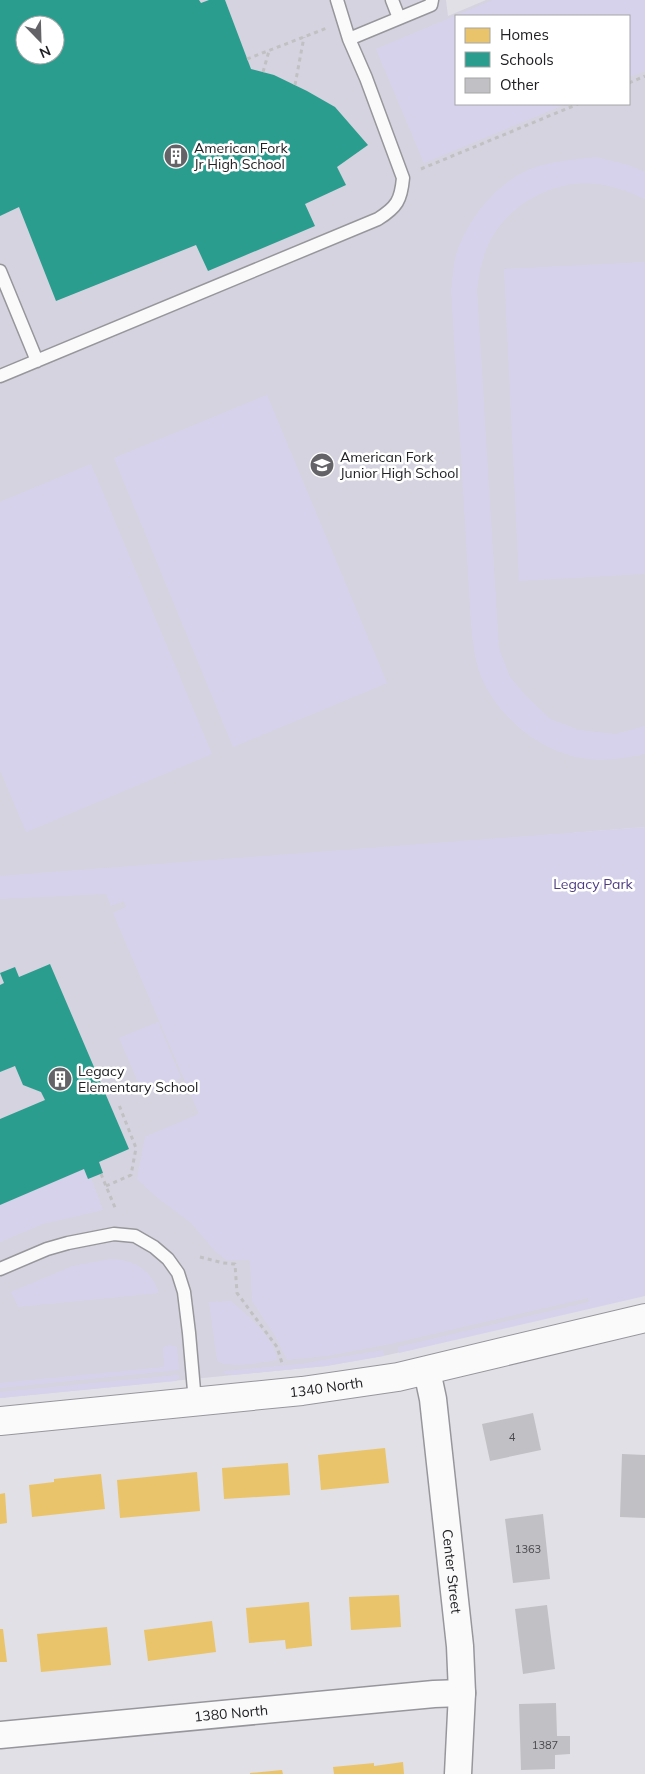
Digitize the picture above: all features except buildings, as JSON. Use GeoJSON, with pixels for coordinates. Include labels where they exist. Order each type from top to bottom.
{"type":"FeatureCollection","features":[{"type":"Feature","properties":{"kind":"street","name":"1340 North"},"geometry":{"type":"LineString","coordinates":[[0,1421],[302,1391],[398,1378],[645,1318]]}},
{"type":"Feature","properties":{"kind":"street","name":"Center Street"},"geometry":{"type":"LineString","coordinates":[[427,1372],[433,1399],[460,1646],[462,1694],[458,1774]]}},
{"type":"Feature","properties":{"kind":"street","name":"1380 North"},"geometry":{"type":"LineString","coordinates":[[0,1735],[414,1696],[462,1694]]}},
{"type":"Feature","properties":{"kind":"lane"},"geometry":{"type":"LineString","coordinates":[[0,376],[378,219],[390,211],[401,195],[404,178],[349,39],[337,0]]}},
{"type":"Feature","properties":{"kind":"lane"},"geometry":{"type":"LineString","coordinates":[[392,0],[399,18]]}},
{"type":"Feature","properties":{"kind":"lane"},"geometry":{"type":"LineString","coordinates":[[349,39],[431,5],[432,0]]}},
{"type":"Feature","properties":{"kind":"lane"},"geometry":{"type":"LineString","coordinates":[[0,272],[37,361]]}},
{"type":"Feature","properties":{"kind":"lane"},"geometry":{"type":"LineString","coordinates":[[0,1269],[47,1249],[114,1234],[135,1236],[154,1247],[168,1259],[178,1273],[184,1292],[190,1333],[194,1402]]}},
{"type":"Feature","properties":{"kind":"path"},"geometry":{"type":"LineString","coordinates":[[247,59],[327,28]]}},
{"type":"Feature","properties":{"kind":"path"},"geometry":{"type":"LineString","coordinates":[[295,85],[304,37]]}},
{"type":"Feature","properties":{"kind":"path"},"geometry":{"type":"LineString","coordinates":[[262,72],[269,51]]}},
{"type":"Feature","properties":{"kind":"path"},"geometry":{"type":"LineString","coordinates":[[630,83],[645,76]]}},
{"type":"Feature","properties":{"kind":"path"},"geometry":{"type":"LineString","coordinates":[[422,169],[576,105]]}},
{"type":"Feature","properties":{"kind":"path"},"geometry":{"type":"LineString","coordinates":[[106,1186],[131,1175],[136,1148],[119,1105]]}},
{"type":"Feature","properties":{"kind":"path"},"geometry":{"type":"LineString","coordinates":[[101,1174],[116,1210]]}},
{"type":"Feature","properties":{"kind":"path"},"geometry":{"type":"LineString","coordinates":[[200,1258],[235,1264],[237,1293],[277,1347],[282,1363]]}},
{"type":"Feature","properties":{"kind":"shaded area","name":"American Fork Junior High School"},"geometry":{"type":"Polygon","coordinates":[[[0,0],[446,0],[448,16],[486,0],[645,0],[645,827],[536,836],[590,1308],[388,1355],[326,1366],[0,1398],[0,0]]]}},
{"type":"Feature","properties":{"kind":"green space"},"geometry":{"type":"Polygon","coordinates":[[[493,0],[645,0],[645,71],[630,77],[630,15],[457,15],[493,0]]]}},
{"type":"Feature","properties":{"kind":"green space"},"geometry":{"type":"Polygon","coordinates":[[[455,16],[455,105],[564,105],[424,163],[376,49],[455,16]]]}},
{"type":"Feature","properties":{"kind":"green space"},"geometry":{"type":"Polygon","coordinates":[[[596,157],[628,165],[645,172],[645,199],[610,186],[582,183],[551,189],[536,196],[511,214],[491,239],[481,265],[477,291],[499,649],[510,677],[526,696],[550,719],[579,730],[616,734],[645,726],[645,754],[602,760],[572,756],[541,743],[527,734],[502,711],[492,698],[478,669],[471,624],[451,289],[455,259],[461,241],[477,214],[497,191],[522,173],[536,167],[596,157]]]}},
{"type":"Feature","properties":{"kind":"green space"},"geometry":{"type":"Polygon","coordinates":[[[645,262],[645,574],[519,581],[504,269],[645,262]]]}},
{"type":"Feature","properties":{"kind":"green space"},"geometry":{"type":"Polygon","coordinates":[[[267,395],[387,683],[233,747],[114,458],[267,395]]]}},
{"type":"Feature","properties":{"kind":"green space"},"geometry":{"type":"Polygon","coordinates":[[[91,464],[212,754],[26,832],[0,770],[0,502],[91,464]]]}},
{"type":"Feature","properties":{"kind":"green space","name":"Legacy Park"},"geometry":{"type":"Polygon","coordinates":[[[645,827],[645,1296],[399,1353],[398,1347],[589,1302],[588,1298],[390,1344],[327,1356],[287,1360],[275,1336],[252,1301],[250,1260],[226,1260],[215,1251],[191,1223],[154,1195],[137,1179],[145,1137],[199,1114],[113,913],[126,907],[124,901],[111,906],[106,894],[0,899],[0,876],[645,827]]]}},
{"type":"Feature","properties":{"kind":"green space"},"geometry":{"type":"Polygon","coordinates":[[[158,1022],[181,1078],[143,1094],[119,1038],[158,1022]]]}},
{"type":"Feature","properties":{"kind":"green space"},"geometry":{"type":"Polygon","coordinates":[[[84,1169],[88,1179],[91,1178],[103,1210],[43,1224],[0,1242],[0,1205],[84,1169]]]}},
{"type":"Feature","properties":{"kind":"green space"},"geometry":{"type":"Polygon","coordinates":[[[110,1259],[127,1261],[140,1267],[151,1278],[159,1293],[18,1307],[11,1292],[73,1266],[110,1259]]]}},
{"type":"Feature","properties":{"kind":"green space"},"geometry":{"type":"Polygon","coordinates":[[[231,1301],[266,1335],[277,1360],[236,1365],[221,1363],[217,1360],[209,1302],[231,1301]]]}},
{"type":"Feature","properties":{"kind":"green space"},"geometry":{"type":"Polygon","coordinates":[[[170,1345],[177,1347],[179,1370],[0,1388],[0,1383],[164,1367],[163,1348],[170,1345]]]}},
{"type":"Feature","properties":{"kind":"green space"},"geometry":{"type":"Polygon","coordinates":[[[383,1350],[384,1356],[326,1366],[233,1375],[222,1373],[225,1371],[300,1364],[383,1350]]]}},
{"type":"Feature","properties":{"kind":"green space"},"geometry":{"type":"Polygon","coordinates":[[[177,1375],[180,1377],[176,1381],[0,1398],[0,1392],[177,1375]]]}},
{"type":"Feature","properties":{"kind":"place","name":"American Fork Jr High School"},"geometry":{"type":"Point","coordinates":[176,156]}},
{"type":"Feature","properties":{"kind":"place","name":"American Fork Junior High School"},"geometry":{"type":"Point","coordinates":[322,465]}},
{"type":"Feature","properties":{"kind":"place","name":"Legacy Elementary School"},"geometry":{"type":"Point","coordinates":[60,1079]}}]}
